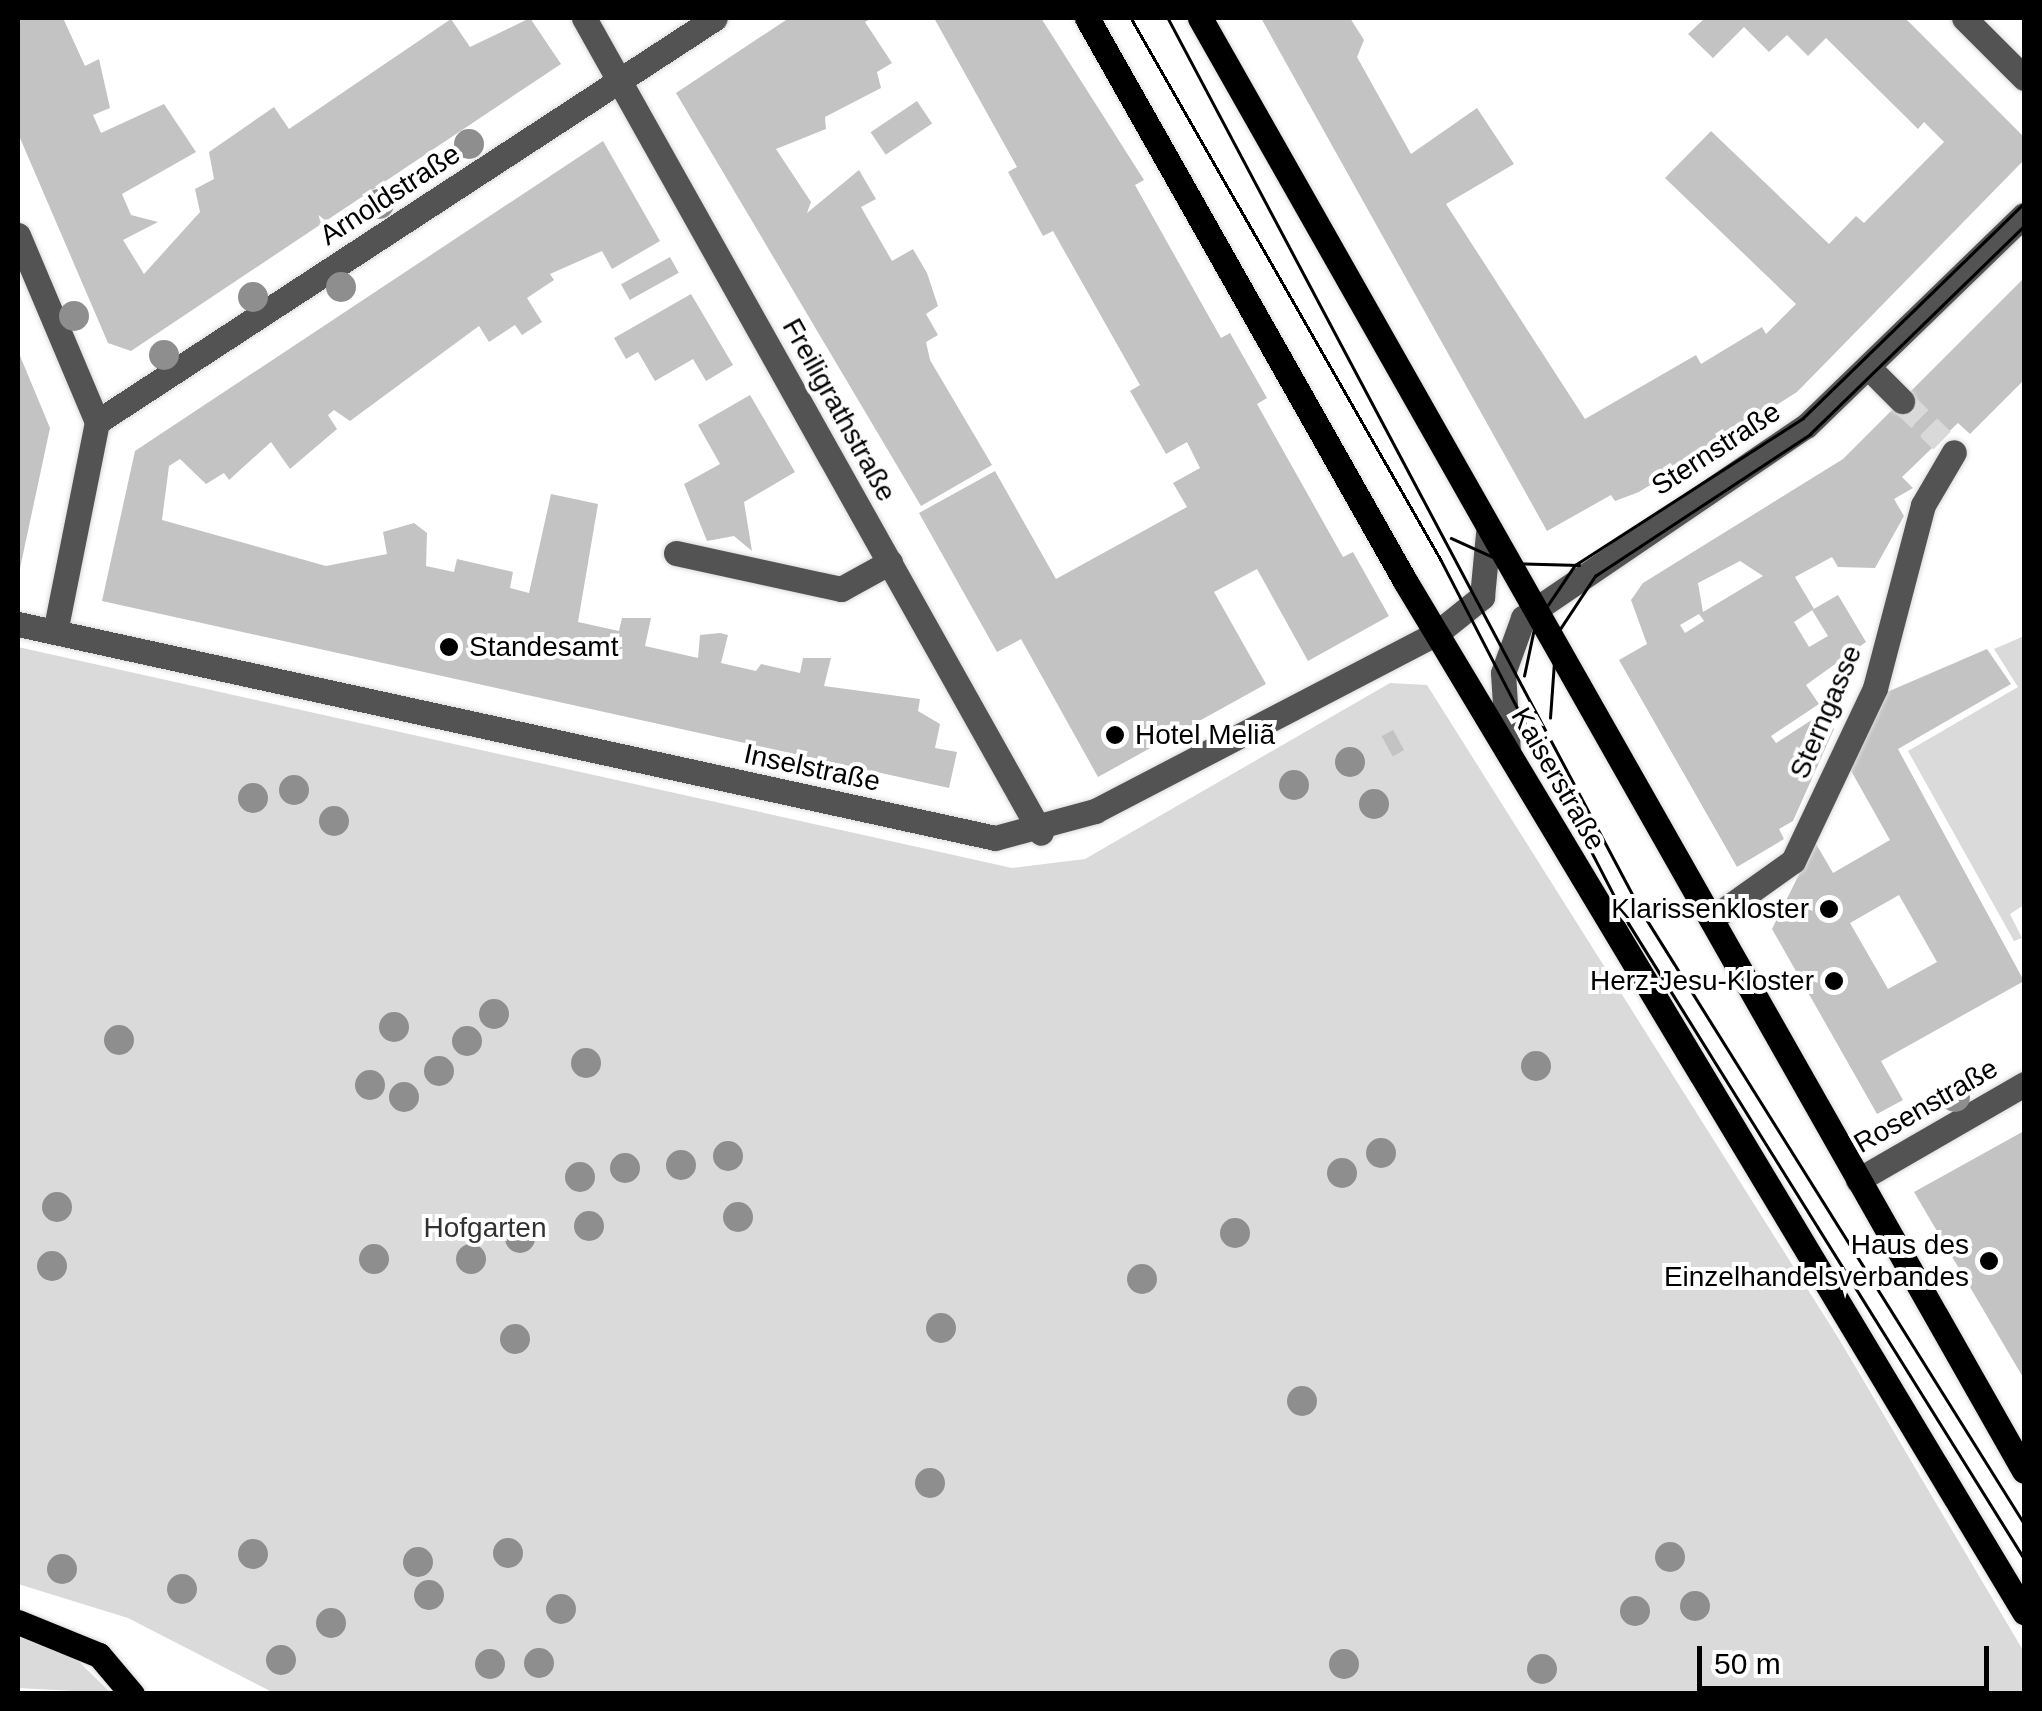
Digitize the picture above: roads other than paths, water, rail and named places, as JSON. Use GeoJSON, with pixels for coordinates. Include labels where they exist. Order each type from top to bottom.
{"type":"FeatureCollection","features":[{"type":"Feature","properties":{"kind":"main road","name":"Kaiserstraße"},"geometry":{"type":"LineString","coordinates":[[1088,18],[1437,633],[2024,1612]]}},
{"type":"Feature","properties":{"kind":"main road"},"geometry":{"type":"LineString","coordinates":[[1200,18],[1488,533],[1713,918],[2024,1471]]}},
{"type":"Feature","properties":{"kind":"main road"},"geometry":{"type":"LineString","coordinates":[[18,1622],[99,1655],[132,1694]]}},
{"type":"Feature","properties":{"kind":"street","name":"Freiligrathstraße"},"geometry":{"type":"LineString","coordinates":[[584,18],[1041,833]]}},
{"type":"Feature","properties":{"kind":"street","name":"Arnoldstraße"},"geometry":{"type":"LineString","coordinates":[[97,422],[715,18]]}},
{"type":"Feature","properties":{"kind":"street"},"geometry":{"type":"LineString","coordinates":[[1964,18],[2024,78]]}},
{"type":"Feature","properties":{"kind":"street","name":"Sternstraße"},"geometry":{"type":"LineString","coordinates":[[1534,608],[1806,426],[2024,215]]}},
{"type":"Feature","properties":{"kind":"street"},"geometry":{"type":"LineString","coordinates":[[18,235],[97,422],[55,632]]}},
{"type":"Feature","properties":{"kind":"street"},"geometry":{"type":"LineString","coordinates":[[1869,368],[1902,401]]}},
{"type":"Feature","properties":{"kind":"street","name":"Sterngasse"},"geometry":{"type":"LineString","coordinates":[[1713,918],[1793,862],[1895,641],[1923,505],[1952,450]]}},
{"type":"Feature","properties":{"kind":"street","name":"Inselstraße"},"geometry":{"type":"LineString","coordinates":[[18,624],[994,838],[1041,833],[1437,633],[1482,597],[1488,533]]}},
{"type":"Feature","properties":{"kind":"street"},"geometry":{"type":"LineString","coordinates":[[676,554],[841,589],[890,562]]}},
{"type":"Feature","properties":{"kind":"street"},"geometry":{"type":"LineString","coordinates":[[1508,752],[1503,673],[1534,608]]}},
{"type":"Feature","properties":{"kind":"street","name":"Rosenstraße"},"geometry":{"type":"LineString","coordinates":[[1858,1180],[2024,1084]]}},
{"type":"Feature","properties":{"kind":"tunnel"},"geometry":{"type":"LineString","coordinates":[[1902,401],[1942,440]]}},
{"type":"Feature","properties":{"kind":"tram line"},"geometry":{"type":"LineString","coordinates":[[1131,18],[1441,560],[1629,924],[2024,1558]]}},
{"type":"Feature","properties":{"kind":"tram line"},"geometry":{"type":"LineString","coordinates":[[1168,18],[1642,912],[2024,1523]]}},
{"type":"Feature","properties":{"kind":"tram line"},"geometry":{"type":"LineString","coordinates":[[1524,676],[1535,624],[1575,565],[1803,418],[2024,203]]}},
{"type":"Feature","properties":{"kind":"tram line"},"geometry":{"type":"LineString","coordinates":[[1550,718],[1556,635],[1595,576],[1810,434],[2024,226]]}},
{"type":"Feature","properties":{"kind":"tram line"},"geometry":{"type":"LineString","coordinates":[[1451,538],[1506,563],[1579,565]]}},
{"type":"Feature","properties":{"kind":"place","name":"Standesamt"},"geometry":{"type":"Point","coordinates":[449,647]}},
{"type":"Feature","properties":{"kind":"place","name":"Hotel Meliã"},"geometry":{"type":"Point","coordinates":[1115,735]}},
{"type":"Feature","properties":{"kind":"place","name":"Klarissenkloster"},"geometry":{"type":"Point","coordinates":[1829,909]}},
{"type":"Feature","properties":{"kind":"place","name":"Herz-Jesu-Kloster"},"geometry":{"type":"Point","coordinates":[1834,981]}},
{"type":"Feature","properties":{"kind":"place","name":"Haus des Einzelhandelsverbandes"},"geometry":{"type":"Point","coordinates":[1989,1261]}},
{"type":"Feature","properties":{"kind":"park label","name":"Hofgarten"},"geometry":{"type":"Point","coordinates":[485,1228]}}]}
